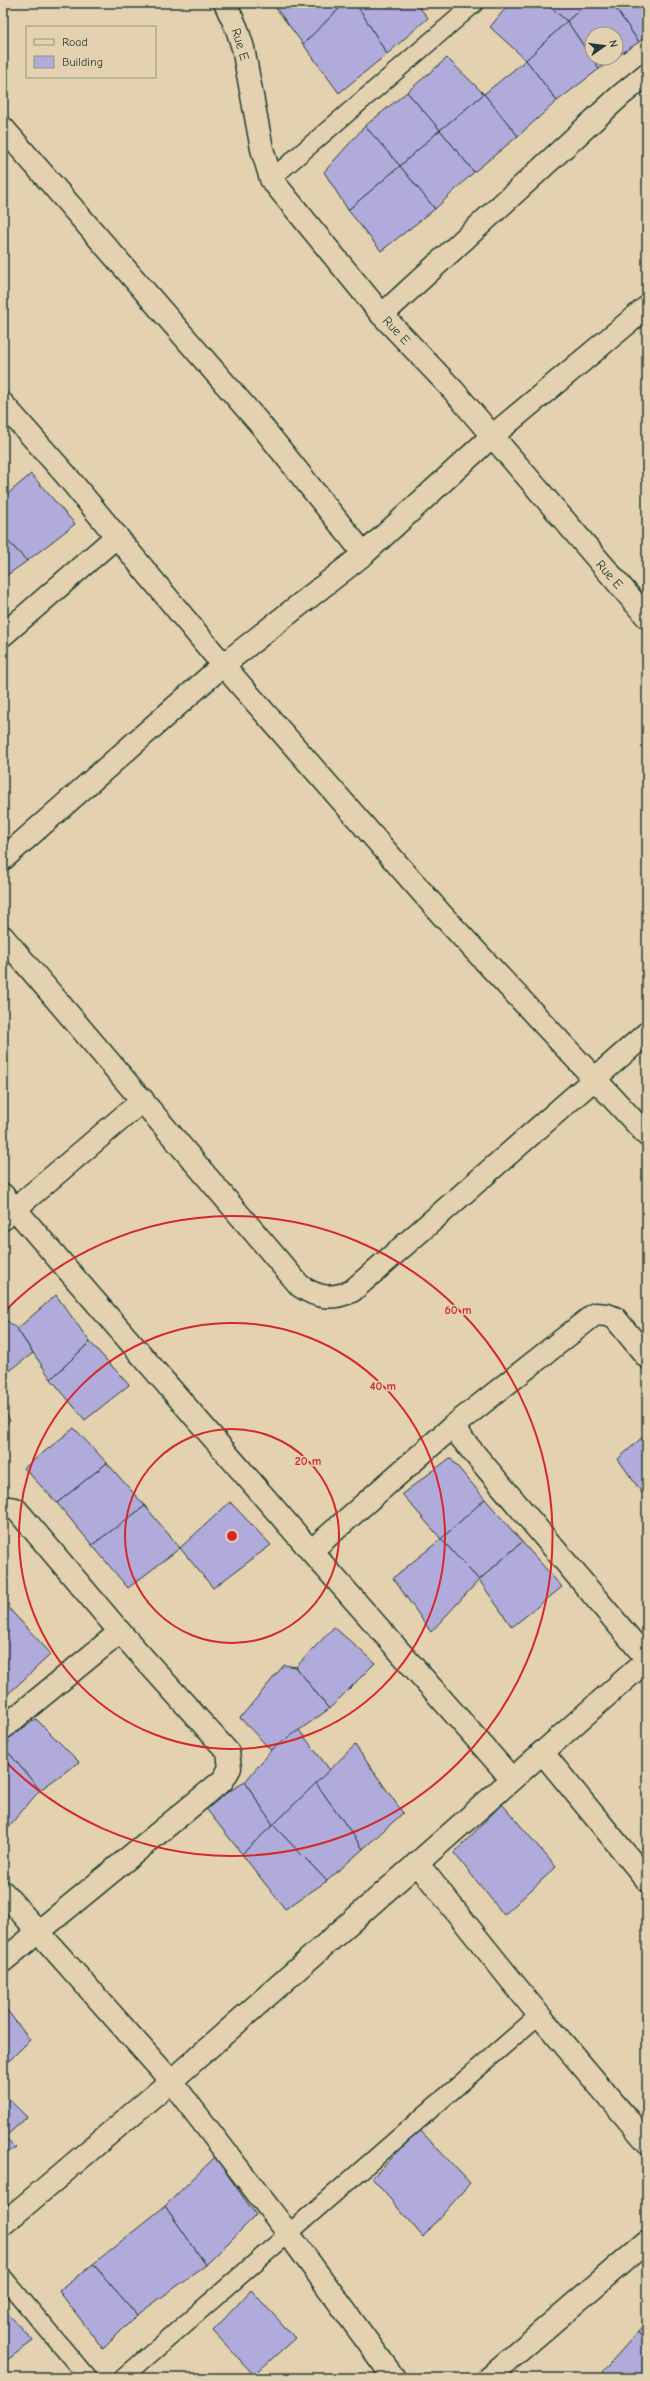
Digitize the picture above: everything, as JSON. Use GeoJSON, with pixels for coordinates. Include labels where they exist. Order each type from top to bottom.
{"type":"FeatureCollection","features":[{"type":"Feature","properties":{"kind":"street","name":"Rue E"},"geometry":{"type":"LineString","coordinates":[[227,4],[243,48],[262,149],[271,179],[382,315],[453,390],[492,438],[647,617]]}},
{"type":"Feature","properties":{"kind":"street"},"geometry":{"type":"LineString","coordinates":[[382,315],[621,95],[647,74]]}},
{"type":"Feature","properties":{"kind":"street"},"geometry":{"type":"LineString","coordinates":[[3,128],[260,424],[364,554]]}},
{"type":"Feature","properties":{"kind":"street"},"geometry":{"type":"LineString","coordinates":[[3,859],[223,665],[364,554],[492,438],[647,307]]}},
{"type":"Feature","properties":{"kind":"street"},"geometry":{"type":"LineString","coordinates":[[4,406],[117,536],[223,665],[442,915],[647,1135]]}},
{"type":"Feature","properties":{"kind":"street"},"geometry":{"type":"LineString","coordinates":[[3,635],[117,536]]}},
{"type":"Feature","properties":{"kind":"street"},"geometry":{"type":"LineString","coordinates":[[3,937],[300,1286],[312,1294],[324,1298],[341,1296],[352,1291],[647,1033]]}},
{"type":"Feature","properties":{"kind":"street"},"geometry":{"type":"LineString","coordinates":[[143,1100],[7,1208],[512,1779]]}},
{"type":"Feature","properties":{"kind":"street"},"geometry":{"type":"LineString","coordinates":[[310,1551],[452,1427],[595,1314],[607,1315],[615,1318],[647,1357]]}},
{"type":"Feature","properties":{"kind":"street"},"geometry":{"type":"LineString","coordinates":[[3,2224],[170,2081],[647,1659],[452,1427]]}},
{"type":"Feature","properties":{"kind":"street"},"geometry":{"type":"LineString","coordinates":[[3,1506],[16,1510],[120,1632],[228,1752],[230,1768],[223,1780],[3,1961]]}},
{"type":"Feature","properties":{"kind":"street"},"geometry":{"type":"LineString","coordinates":[[3,1728],[120,1632]]}},
{"type":"Feature","properties":{"kind":"street"},"geometry":{"type":"LineString","coordinates":[[542,1752],[647,1880]]}},
{"type":"Feature","properties":{"kind":"street"},"geometry":{"type":"LineString","coordinates":[[418,1863],[539,2015],[647,2142]]}},
{"type":"Feature","properties":{"kind":"street"},"geometry":{"type":"LineString","coordinates":[[3,1892],[170,2081],[288,2234],[394,2378]]}},
{"type":"Feature","properties":{"kind":"street"},"geometry":{"type":"LineString","coordinates":[[488,2378],[647,2241]]}},
{"type":"Feature","properties":{"kind":"lane"},"geometry":{"type":"LineString","coordinates":[[271,179],[475,3]]}},
{"type":"Feature","properties":{"kind":"lane"},"geometry":{"type":"LineString","coordinates":[[123,2378],[539,2015]]}},
{"type":"Feature","properties":{"kind":"lane"},"geometry":{"type":"LineString","coordinates":[[3,2277],[88,2378]]}},
{"type":"Feature","properties":{"kind":"building"},"geometry":{"type":"Polygon","coordinates":[[[272,3],[345,3],[303,44],[272,3]]]}},
{"type":"Feature","properties":{"kind":"building"},"geometry":{"type":"Polygon","coordinates":[[[345,3],[356,3],[387,54],[339,93],[303,44],[345,3]]]}},
{"type":"Feature","properties":{"kind":"building"},"geometry":{"type":"Polygon","coordinates":[[[356,3],[416,3],[428,18],[387,54],[356,3]]]}},
{"type":"Feature","properties":{"kind":"building"},"geometry":{"type":"Polygon","coordinates":[[[510,3],[545,3],[567,21],[526,60],[490,27],[510,3]]]}},
{"type":"Feature","properties":{"kind":"building"},"geometry":{"type":"Polygon","coordinates":[[[545,3],[588,3],[567,21],[545,3]]]}},
{"type":"Feature","properties":{"kind":"building"},"geometry":{"type":"Polygon","coordinates":[[[588,3],[612,3],[639,42],[624,52],[624,26],[584,26],[584,46],[567,21],[588,3]]]}},
{"type":"Feature","properties":{"kind":"building"},"geometry":{"type":"Polygon","coordinates":[[[612,3],[647,3],[647,35],[639,42],[612,3]]]}},
{"type":"Feature","properties":{"kind":"building"},"geometry":{"type":"Polygon","coordinates":[[[567,21],[584,46],[584,66],[597,66],[599,69],[557,101],[526,60],[567,21]]]}},
{"type":"Feature","properties":{"kind":"building"},"geometry":{"type":"Polygon","coordinates":[[[447,58],[484,94],[440,130],[407,92],[447,58]]]}},
{"type":"Feature","properties":{"kind":"building"},"geometry":{"type":"Polygon","coordinates":[[[526,60],[557,101],[518,136],[484,94],[526,60]]]}},
{"type":"Feature","properties":{"kind":"building"},"geometry":{"type":"Polygon","coordinates":[[[407,92],[440,130],[400,166],[365,126],[407,92]]]}},
{"type":"Feature","properties":{"kind":"building"},"geometry":{"type":"Polygon","coordinates":[[[484,94],[518,136],[474,172],[440,130],[484,94]]]}},
{"type":"Feature","properties":{"kind":"building"},"geometry":{"type":"Polygon","coordinates":[[[365,126],[400,166],[348,210],[324,172],[365,126]]]}},
{"type":"Feature","properties":{"kind":"building"},"geometry":{"type":"Polygon","coordinates":[[[440,130],[474,172],[435,209],[400,166],[440,130]]]}},
{"type":"Feature","properties":{"kind":"building"},"geometry":{"type":"Polygon","coordinates":[[[400,166],[435,209],[381,251],[348,210],[400,166]]]}},
{"type":"Feature","properties":{"kind":"building"},"geometry":{"type":"Polygon","coordinates":[[[31,474],[75,524],[27,561],[3,536],[3,498],[31,474]]]}},
{"type":"Feature","properties":{"kind":"building"},"geometry":{"type":"Polygon","coordinates":[[[3,536],[27,561],[3,578],[3,536]]]}},
{"type":"Feature","properties":{"kind":"building"},"geometry":{"type":"Polygon","coordinates":[[[56,1295],[90,1342],[51,1379],[17,1329],[56,1295]]]}},
{"type":"Feature","properties":{"kind":"building"},"geometry":{"type":"Polygon","coordinates":[[[3,1317],[17,1329],[33,1353],[3,1376],[3,1317]]]}},
{"type":"Feature","properties":{"kind":"building"},"geometry":{"type":"Polygon","coordinates":[[[90,1342],[129,1385],[85,1420],[51,1379],[90,1342]]]}},
{"type":"Feature","properties":{"kind":"building"},"geometry":{"type":"Polygon","coordinates":[[[3,1408],[10,1421],[3,1427],[3,1408]]]}},
{"type":"Feature","properties":{"kind":"building"},"geometry":{"type":"Polygon","coordinates":[[[74,1428],[107,1463],[57,1503],[24,1468],[74,1428]]]}},
{"type":"Feature","properties":{"kind":"building"},"geometry":{"type":"Polygon","coordinates":[[[647,1433],[647,1500],[618,1459],[647,1433]]]}},
{"type":"Feature","properties":{"kind":"building"},"geometry":{"type":"Polygon","coordinates":[[[450,1458],[485,1499],[441,1539],[402,1494],[450,1458]]]}},
{"type":"Feature","properties":{"kind":"building"},"geometry":{"type":"Polygon","coordinates":[[[107,1463],[145,1506],[92,1545],[57,1503],[107,1463]]]}},
{"type":"Feature","properties":{"kind":"building"},"geometry":{"type":"Polygon","coordinates":[[[485,1499],[522,1542],[479,1580],[441,1539],[485,1499]]]}},
{"type":"Feature","properties":{"kind":"building"},"geometry":{"type":"Polygon","coordinates":[[[230,1502],[271,1545],[213,1588],[180,1548],[230,1502]]]}},
{"type":"Feature","properties":{"kind":"building"},"geometry":{"type":"Polygon","coordinates":[[[145,1506],[180,1548],[128,1588],[92,1545],[145,1506]]]}},
{"type":"Feature","properties":{"kind":"building"},"geometry":{"type":"Polygon","coordinates":[[[441,1539],[479,1580],[431,1632],[393,1578],[441,1539]]]}},
{"type":"Feature","properties":{"kind":"building"},"geometry":{"type":"Polygon","coordinates":[[[522,1542],[562,1587],[512,1627],[479,1580],[522,1542]]]}},
{"type":"Feature","properties":{"kind":"building"},"geometry":{"type":"Polygon","coordinates":[[[3,1602],[51,1654],[7,1695],[3,1690],[3,1602]]]}},
{"type":"Feature","properties":{"kind":"building"},"geometry":{"type":"Polygon","coordinates":[[[334,1627],[375,1663],[329,1709],[296,1667],[334,1627]]]}},
{"type":"Feature","properties":{"kind":"building"},"geometry":{"type":"Polygon","coordinates":[[[284,1665],[296,1667],[329,1709],[271,1750],[240,1718],[284,1665]]]}},
{"type":"Feature","properties":{"kind":"building"},"geometry":{"type":"Polygon","coordinates":[[[36,1719],[79,1762],[40,1790],[3,1746],[3,1742],[36,1719]]]}},
{"type":"Feature","properties":{"kind":"building"},"geometry":{"type":"Polygon","coordinates":[[[299,1730],[330,1770],[273,1825],[245,1782],[271,1750],[299,1730]]]}},
{"type":"Feature","properties":{"kind":"building"},"geometry":{"type":"Polygon","coordinates":[[[355,1745],[403,1813],[363,1849],[316,1783],[355,1745]]]}},
{"type":"Feature","properties":{"kind":"building"},"geometry":{"type":"Polygon","coordinates":[[[3,1746],[40,1790],[3,1833],[3,1746]]]}},
{"type":"Feature","properties":{"kind":"building"},"geometry":{"type":"Polygon","coordinates":[[[245,1782],[273,1825],[242,1854],[204,1806],[245,1782]]]}},
{"type":"Feature","properties":{"kind":"building"},"geometry":{"type":"Polygon","coordinates":[[[316,1783],[363,1849],[327,1881],[273,1825],[316,1783]]]}},
{"type":"Feature","properties":{"kind":"building"},"geometry":{"type":"Polygon","coordinates":[[[502,1804],[556,1867],[504,1915],[454,1853],[502,1804]]]}},
{"type":"Feature","properties":{"kind":"building"},"geometry":{"type":"Polygon","coordinates":[[[273,1825],[327,1881],[285,1909],[242,1854],[273,1825]]]}},
{"type":"Feature","properties":{"kind":"building"},"geometry":{"type":"Polygon","coordinates":[[[3,2005],[30,2040],[3,2067],[3,2005]]]}},
{"type":"Feature","properties":{"kind":"building"},"geometry":{"type":"Polygon","coordinates":[[[3,2094],[27,2117],[5,2137],[16,2148],[3,2155],[3,2094]]]}},
{"type":"Feature","properties":{"kind":"building"},"geometry":{"type":"Polygon","coordinates":[[[420,2130],[470,2183],[423,2237],[372,2178],[420,2130]]]}},
{"type":"Feature","properties":{"kind":"building"},"geometry":{"type":"Polygon","coordinates":[[[215,2157],[256,2215],[206,2265],[165,2206],[215,2157]]]}},
{"type":"Feature","properties":{"kind":"building"},"geometry":{"type":"Polygon","coordinates":[[[165,2206],[206,2265],[137,2315],[93,2264],[165,2206]]]}},
{"type":"Feature","properties":{"kind":"building"},"geometry":{"type":"Polygon","coordinates":[[[93,2264],[137,2315],[103,2349],[59,2291],[93,2264]]]}},
{"type":"Feature","properties":{"kind":"building"},"geometry":{"type":"Polygon","coordinates":[[[251,2290],[295,2338],[254,2375],[213,2331],[251,2290]]]}},
{"type":"Feature","properties":{"kind":"building"},"geometry":{"type":"Polygon","coordinates":[[[3,2308],[33,2341],[3,2363],[3,2308]]]}},
{"type":"Feature","properties":{"kind":"building"},"geometry":{"type":"Polygon","coordinates":[[[647,2322],[647,2344],[638,2332],[647,2322]]]}},
{"type":"Feature","properties":{"kind":"building"},"geometry":{"type":"Polygon","coordinates":[[[638,2332],[647,2344],[647,2378],[606,2378],[602,2372],[638,2332]]]}}]}
